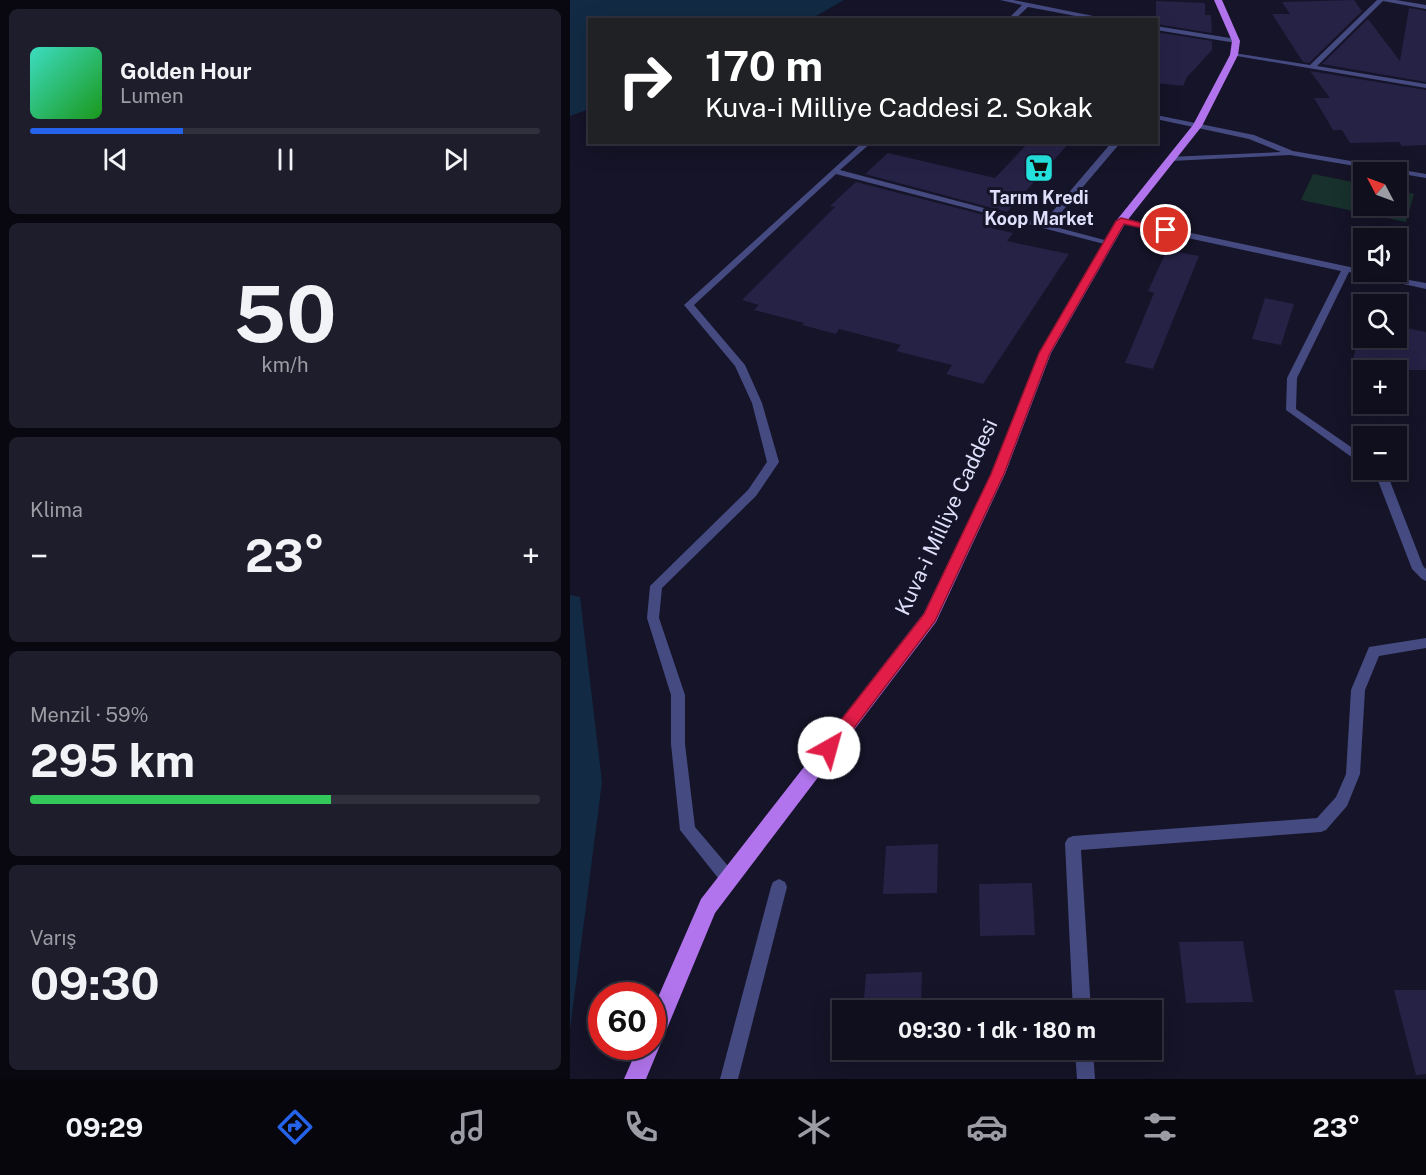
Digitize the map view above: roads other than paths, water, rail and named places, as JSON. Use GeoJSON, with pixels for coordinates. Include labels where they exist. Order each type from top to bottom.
{"type":"FeatureCollection","features":[{"type":"Feature","properties":{"kind":"main road"},"geometry":{"type":"LineString","coordinates":[[1218,0],[1236,41]]}},
{"type":"Feature","properties":{"kind":"main road","name":"Kuva-i Milliye Caddesi"},"geometry":{"type":"LineString","coordinates":[[666,1005],[708,906],[930,617],[998,474],[1045,353],[1121,221],[1197,126],[1234,55],[1236,41]]}},
{"type":"Feature","properties":{"kind":"main road"},"geometry":{"type":"LineString","coordinates":[[635,1079],[643,1060]]}},
{"type":"Feature","properties":{"kind":"street"},"geometry":{"type":"LineString","coordinates":[[1003,0],[1099,18]]}},
{"type":"Feature","properties":{"kind":"street"},"geometry":{"type":"LineString","coordinates":[[1312,67],[1383,0],[1426,7]]}},
{"type":"Feature","properties":{"kind":"street"},"geometry":{"type":"LineString","coordinates":[[1012,18],[1026,5]]}},
{"type":"Feature","properties":{"kind":"street"},"geometry":{"type":"LineString","coordinates":[[1158,28],[1236,41]]}},
{"type":"Feature","properties":{"kind":"street"},"geometry":{"type":"LineString","coordinates":[[1234,55],[1426,86]]}},
{"type":"Feature","properties":{"kind":"street"},"geometry":{"type":"LineString","coordinates":[[1158,117],[1251,137],[1291,153],[1426,176]]}},
{"type":"Feature","properties":{"kind":"street"},"geometry":{"type":"LineString","coordinates":[[728,878],[688,830],[678,744],[678,695],[653,618],[656,586],[752,493],[773,462],[757,403],[740,365],[689,305],[866,144]]}},
{"type":"Feature","properties":{"kind":"street"},"geometry":{"type":"LineString","coordinates":[[1045,226],[1115,144]]}},
{"type":"Feature","properties":{"kind":"street"},"geometry":{"type":"LineString","coordinates":[[1171,159],[1291,153]]}},
{"type":"Feature","properties":{"kind":"street"},"geometry":{"type":"LineString","coordinates":[[834,171],[1108,242]]}},
{"type":"Feature","properties":{"kind":"street"},"geometry":{"type":"LineString","coordinates":[[1121,221],[1426,286]]}},
{"type":"Feature","properties":{"kind":"street"},"geometry":{"type":"LineString","coordinates":[[1346,269],[1292,378],[1291,410],[1353,454]]}},
{"type":"Feature","properties":{"kind":"street"},"geometry":{"type":"LineString","coordinates":[[1384,480],[1418,569],[1426,576]]}},
{"type":"Feature","properties":{"kind":"street"},"geometry":{"type":"LineString","coordinates":[[1081,1000],[1073,843],[1321,825],[1342,801],[1353,774],[1358,690],[1374,651],[1426,643]]}},
{"type":"Feature","properties":{"kind":"street"},"geometry":{"type":"LineString","coordinates":[[729,1079],[780,887]]}},
{"type":"Feature","properties":{"kind":"street"},"geometry":{"type":"LineString","coordinates":[[1085,1060],[1086,1079]]}},
{"type":"Feature","properties":{"kind":"water"},"geometry":{"type":"Polygon","coordinates":[[[570,0],[844,0],[813,18],[588,18],[588,109],[570,116],[570,0]]]}},
{"type":"Feature","properties":{"kind":"water"},"geometry":{"type":"Polygon","coordinates":[[[570,595],[580,597],[602,782],[570,1030],[570,595]]]}},
{"type":"Feature","properties":{"kind":"place","name":"Tarım Kredi Koop Market"},"geometry":{"type":"Point","coordinates":[1039,168]}}]}
